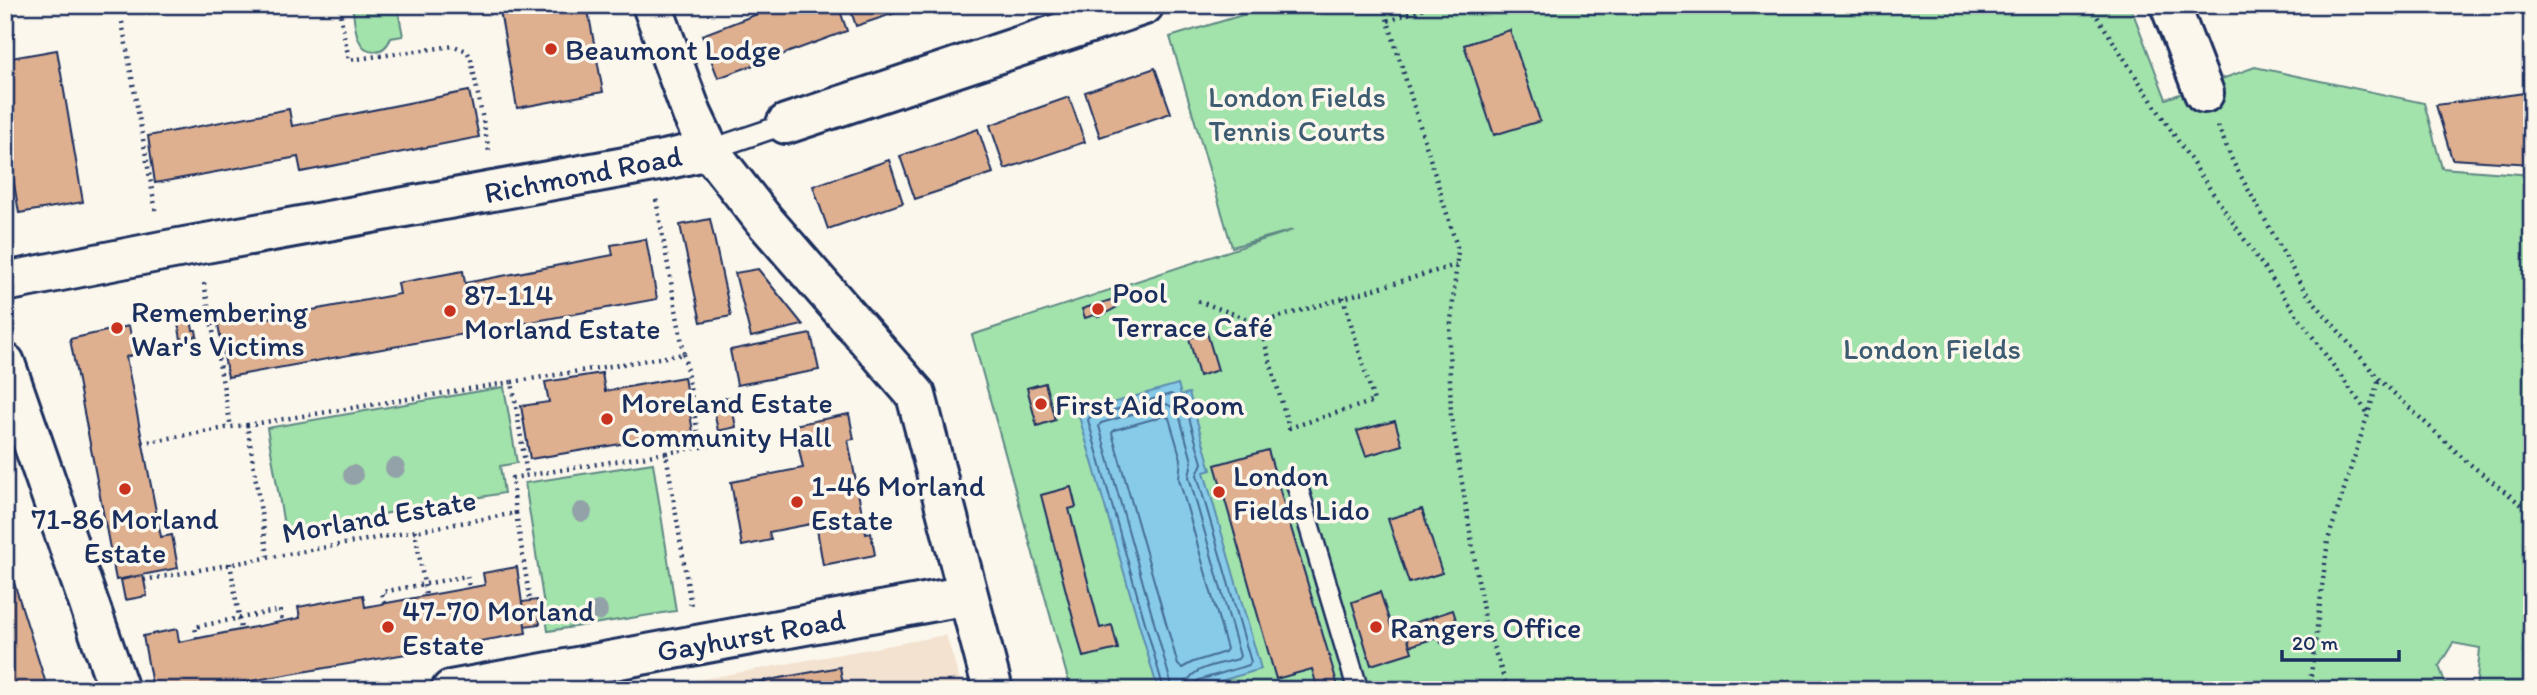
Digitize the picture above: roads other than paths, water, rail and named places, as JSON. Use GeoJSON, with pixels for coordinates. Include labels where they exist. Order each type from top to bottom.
{"type":"FeatureCollection","features":[{"type":"Feature","properties":{"kind":"street"},"geometry":{"type":"LineString","coordinates":[[652,5],[695,123],[709,150],[763,219],[916,395],[993,690]]}},
{"type":"Feature","properties":{"kind":"street","name":"Richmond Road"},"geometry":{"type":"LineString","coordinates":[[786,124],[1144,5]]}},
{"type":"Feature","properties":{"kind":"street"},"geometry":{"type":"LineString","coordinates":[[2170,5],[2204,93]]}},
{"type":"Feature","properties":{"kind":"street","name":"Richmond Road"},"geometry":{"type":"LineString","coordinates":[[5,282],[709,150]]}},
{"type":"Feature","properties":{"kind":"street"},"geometry":{"type":"LineString","coordinates":[[5,363],[119,690]]}},
{"type":"Feature","properties":{"kind":"street","name":"Gayhurst Road"},"geometry":{"type":"LineString","coordinates":[[451,690],[564,680],[697,645],[968,595]]}},
{"type":"Feature","properties":{"kind":"lane","name":"Richmond Road"},"geometry":{"type":"LineString","coordinates":[[709,150],[786,124]]}},
{"type":"Feature","properties":{"kind":"lane"},"geometry":{"type":"LineString","coordinates":[[1297,485],[1358,690]]}},
{"type":"Feature","properties":{"kind":"water"},"geometry":{"type":"Polygon","coordinates":[[[1178,384],[1181,395],[1189,393],[1211,470],[1204,472],[1261,669],[1190,690],[1158,690],[1078,413],[1178,384]]]}},
{"type":"Feature","properties":{"kind":"place","name":"Beaumont Lodge"},"geometry":{"type":"Point","coordinates":[551,49]}},
{"type":"Feature","properties":{"kind":"place","name":"Pool Terrace Café"},"geometry":{"type":"Point","coordinates":[1098,309]}},
{"type":"Feature","properties":{"kind":"place","name":"87-114 Morland Estate"},"geometry":{"type":"Point","coordinates":[450,311]}},
{"type":"Feature","properties":{"kind":"place","name":"Remembering War's Victims"},"geometry":{"type":"Point","coordinates":[117,328]}},
{"type":"Feature","properties":{"kind":"place","name":"First Aid Room"},"geometry":{"type":"Point","coordinates":[1041,404]}},
{"type":"Feature","properties":{"kind":"place","name":"Moreland Estate Community Hall"},"geometry":{"type":"Point","coordinates":[607,419]}},
{"type":"Feature","properties":{"kind":"place","name":"71-86 Morland Estate"},"geometry":{"type":"Point","coordinates":[125,489]}},
{"type":"Feature","properties":{"kind":"place","name":"London Fields Lido"},"geometry":{"type":"Point","coordinates":[1219,492]}},
{"type":"Feature","properties":{"kind":"place","name":"1-46 Morland Estate"},"geometry":{"type":"Point","coordinates":[797,502]}},
{"type":"Feature","properties":{"kind":"place","name":"47-70 Morland Estate"},"geometry":{"type":"Point","coordinates":[388,627]}},
{"type":"Feature","properties":{"kind":"place","name":"Rangers Office"},"geometry":{"type":"Point","coordinates":[1376,627]}},
{"type":"Feature","properties":{"kind":"park label","name":"London Fields Tennis Courts"},"geometry":{"type":"Point","coordinates":[1297,113]}},
{"type":"Feature","properties":{"kind":"park label","name":"London Fields"},"geometry":{"type":"Point","coordinates":[1932,348]}}]}
